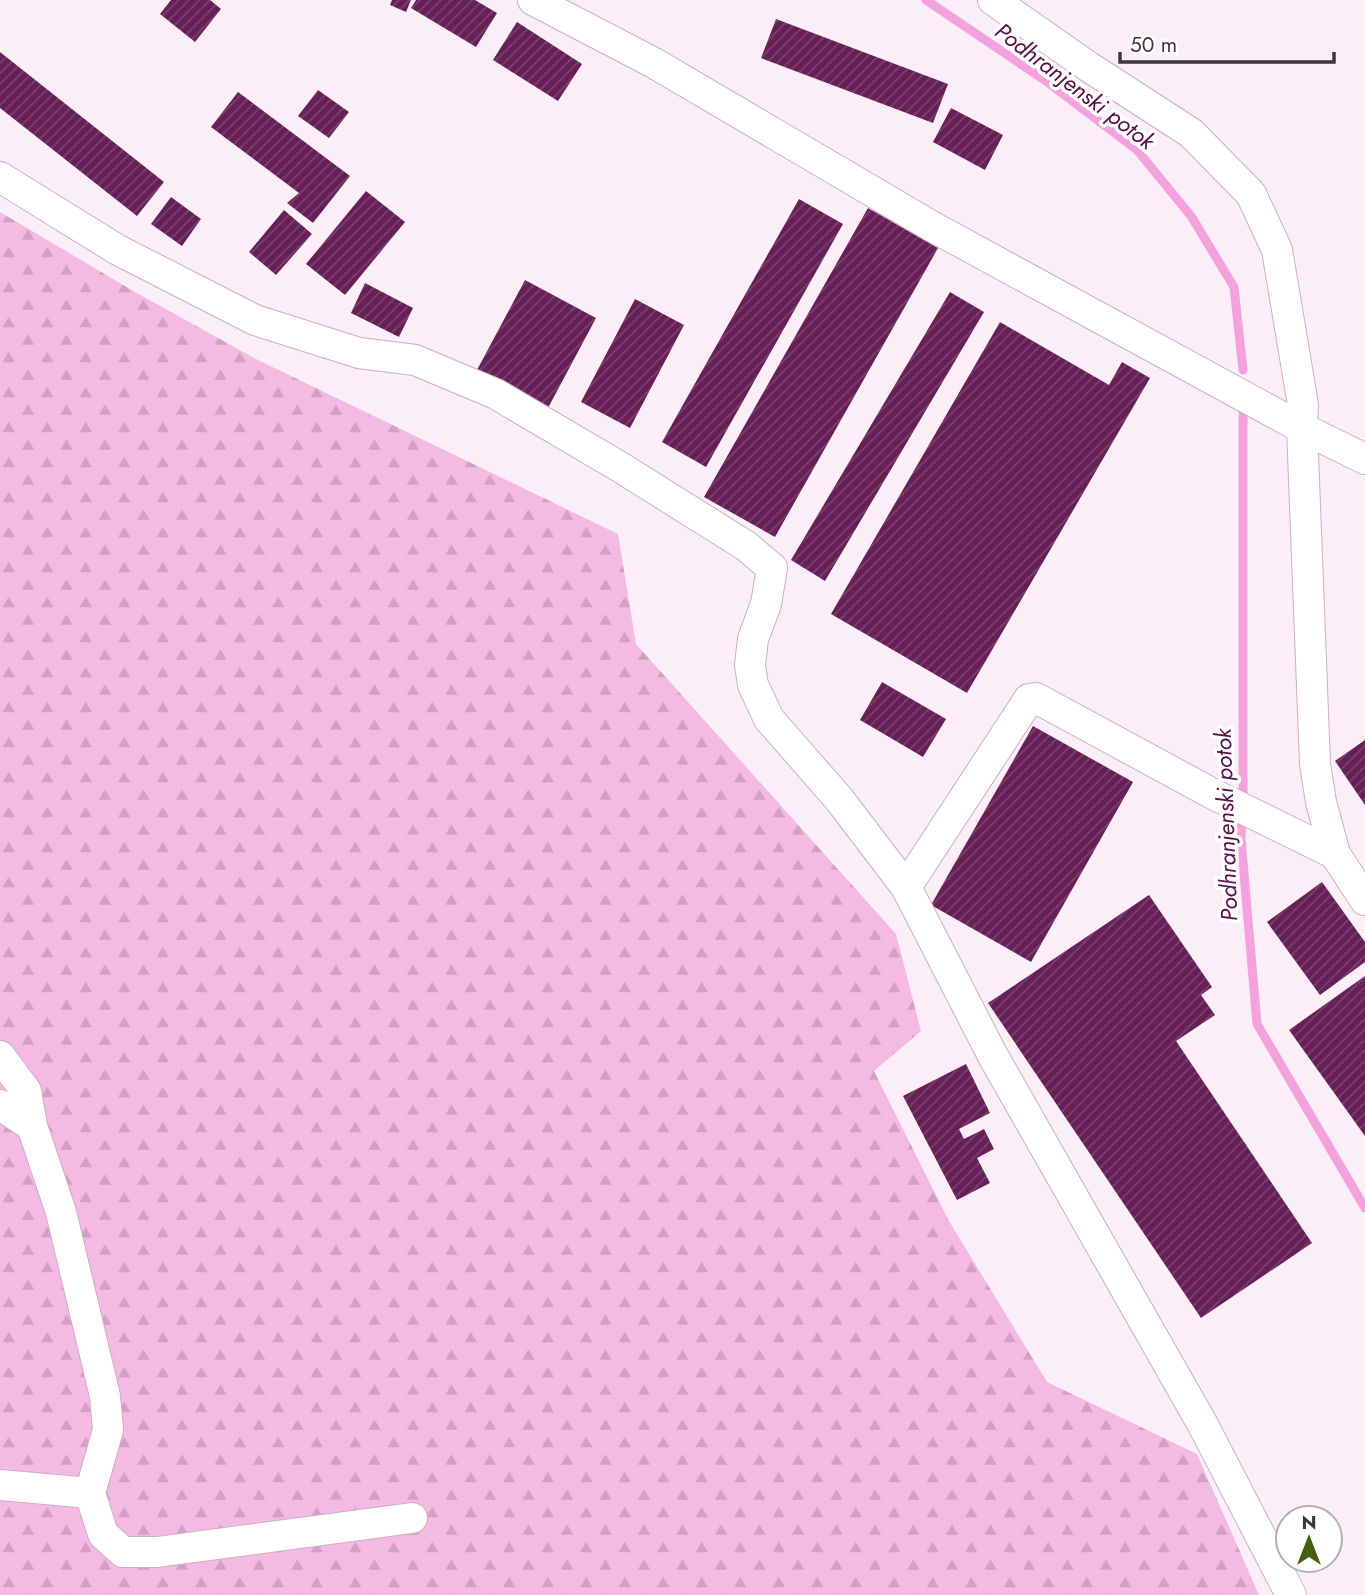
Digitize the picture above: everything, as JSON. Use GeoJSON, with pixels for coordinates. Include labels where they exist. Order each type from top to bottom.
{"type":"FeatureCollection","features":[{"type":"Feature","properties":{"kind":"street"},"geometry":{"type":"LineString","coordinates":[[533,0],[654,63],[933,227],[1302,428],[1365,459]]}},
{"type":"Feature","properties":{"kind":"street"},"geometry":{"type":"LineString","coordinates":[[993,0],[1191,133],[1251,194],[1276,250],[1303,405],[1315,764],[1321,802],[1335,854],[1365,900]]}},
{"type":"Feature","properties":{"kind":"street"},"geometry":{"type":"LineString","coordinates":[[0,177],[118,250],[255,320],[298,331],[359,353],[415,360],[496,394],[746,546],[772,568],[766,604],[753,639],[750,665],[753,685],[769,719],[839,799],[906,887],[993,1056],[1203,1425],[1292,1595]]}},
{"type":"Feature","properties":{"kind":"street"},"geometry":{"type":"LineString","coordinates":[[906,887],[1029,699],[1036,698],[1213,794],[1335,854]]}},
{"type":"Feature","properties":{"kind":"street"},"geometry":{"type":"LineString","coordinates":[[0,1056],[26,1091],[32,1126],[61,1212],[105,1396],[108,1430],[90,1493],[103,1534],[123,1552],[157,1552],[412,1518]]}},
{"type":"Feature","properties":{"kind":"street"},"geometry":{"type":"LineString","coordinates":[[0,1105],[32,1126]]}},
{"type":"Feature","properties":{"kind":"street"},"geometry":{"type":"LineString","coordinates":[[0,1485],[90,1493]]}},
{"type":"Feature","properties":{"kind":"green space"},"geometry":{"type":"Polygon","coordinates":[[[0,212],[135,292],[258,360],[618,534],[636,644],[896,934],[921,1031],[874,1071],[949,1221],[1047,1382],[1197,1454],[1259,1595],[0,1595],[0,212]]]}},
{"type":"Feature","properties":{"kind":"building"},"geometry":{"type":"Polygon","coordinates":[[[171,0],[210,0],[221,9],[195,42],[160,14],[171,0]]]}},
{"type":"Feature","properties":{"kind":"building"},"geometry":{"type":"Polygon","coordinates":[[[392,0],[411,0],[406,12],[390,5],[392,0]]]}},
{"type":"Feature","properties":{"kind":"building"},"geometry":{"type":"Polygon","coordinates":[[[416,0],[475,0],[497,13],[476,47],[411,8],[416,0]]]}},
{"type":"Feature","properties":{"kind":"building"},"geometry":{"type":"Polygon","coordinates":[[[776,19],[948,84],[933,123],[761,58],[776,19]]]}},
{"type":"Feature","properties":{"kind":"building"},"geometry":{"type":"Polygon","coordinates":[[[517,22],[582,64],[558,101],[493,60],[517,22]]]}},
{"type":"Feature","properties":{"kind":"building"},"geometry":{"type":"Polygon","coordinates":[[[0,52],[164,182],[137,216],[0,108],[0,52]]]}},
{"type":"Feature","properties":{"kind":"building"},"geometry":{"type":"Polygon","coordinates":[[[318,90],[349,112],[329,138],[298,116],[318,90]]]}},
{"type":"Feature","properties":{"kind":"building"},"geometry":{"type":"Polygon","coordinates":[[[238,92],[350,176],[313,223],[287,203],[299,193],[211,127],[238,92]]]}},
{"type":"Feature","properties":{"kind":"building"},"geometry":{"type":"Polygon","coordinates":[[[951,108],[1003,135],[985,170],[933,142],[951,108]]]}},
{"type":"Feature","properties":{"kind":"building"},"geometry":{"type":"Polygon","coordinates":[[[366,191],[405,222],[345,295],[306,264],[366,191]]]}},
{"type":"Feature","properties":{"kind":"building"},"geometry":{"type":"Polygon","coordinates":[[[171,197],[201,219],[182,246],[151,224],[171,197]]]}},
{"type":"Feature","properties":{"kind":"building"},"geometry":{"type":"Polygon","coordinates":[[[799,199],[843,224],[706,467],[662,442],[799,199]]]}},
{"type":"Feature","properties":{"kind":"building"},"geometry":{"type":"Polygon","coordinates":[[[868,208],[938,248],[775,537],[704,497],[868,208]]]}},
{"type":"Feature","properties":{"kind":"building"},"geometry":{"type":"Polygon","coordinates":[[[284,210],[312,234],[276,275],[249,252],[284,210]]]}},
{"type":"Feature","properties":{"kind":"building"},"geometry":{"type":"Polygon","coordinates":[[[525,280],[596,318],[548,408],[477,370],[525,280]]]}},
{"type":"Feature","properties":{"kind":"building"},"geometry":{"type":"Polygon","coordinates":[[[365,283],[413,308],[399,337],[351,313],[365,283]]]}},
{"type":"Feature","properties":{"kind":"building"},"geometry":{"type":"Polygon","coordinates":[[[950,292],[984,312],[825,581],[791,560],[950,292]]]}},
{"type":"Feature","properties":{"kind":"building"},"geometry":{"type":"Polygon","coordinates":[[[635,299],[684,325],[630,428],[581,402],[635,299]]]}},
{"type":"Feature","properties":{"kind":"building"},"geometry":{"type":"Polygon","coordinates":[[[1000,322],[1109,385],[1122,362],[1150,378],[967,693],[831,614],[1000,322]]]}},
{"type":"Feature","properties":{"kind":"building"},"geometry":{"type":"Polygon","coordinates":[[[882,682],[946,719],[923,757],[860,720],[882,682]]]}},
{"type":"Feature","properties":{"kind":"building"},"geometry":{"type":"Polygon","coordinates":[[[1033,726],[1133,782],[1031,962],[931,905],[1033,726]]]}},
{"type":"Feature","properties":{"kind":"building"},"geometry":{"type":"Polygon","coordinates":[[[1365,740],[1365,805],[1335,761],[1365,740]]]}},
{"type":"Feature","properties":{"kind":"building"},"geometry":{"type":"Polygon","coordinates":[[[1322,882],[1365,942],[1365,962],[1320,995],[1267,922],[1322,882]]]}},
{"type":"Feature","properties":{"kind":"building"},"geometry":{"type":"Polygon","coordinates":[[[1149,895],[1212,987],[1201,995],[1215,1015],[1176,1041],[1312,1243],[1201,1318],[988,1003],[1149,895]]]}},
{"type":"Feature","properties":{"kind":"building"},"geometry":{"type":"Polygon","coordinates":[[[1365,976],[1365,1136],[1289,1030],[1365,976]]]}},
{"type":"Feature","properties":{"kind":"building"},"geometry":{"type":"Polygon","coordinates":[[[966,1064],[990,1113],[959,1129],[964,1139],[984,1129],[994,1149],[977,1158],[990,1183],[957,1200],[903,1096],[966,1064]]]}},
{"type":"Feature","properties":{"kind":"waterway","name":"Podhranjenski potok"},"geometry":{"type":"LineString","coordinates":[[926,0],[1046,81],[1137,150],[1191,216],[1234,287],[1243,370]]}},
{"type":"Feature","properties":{"kind":"waterway","name":"Podhranjenski potok"},"geometry":{"type":"LineString","coordinates":[[1243,411],[1243,802]]}},
{"type":"Feature","properties":{"kind":"waterway","name":"Podhranjenski potok"},"geometry":{"type":"LineString","coordinates":[[1242,816],[1241,839],[1257,1024],[1365,1208]]}}]}
